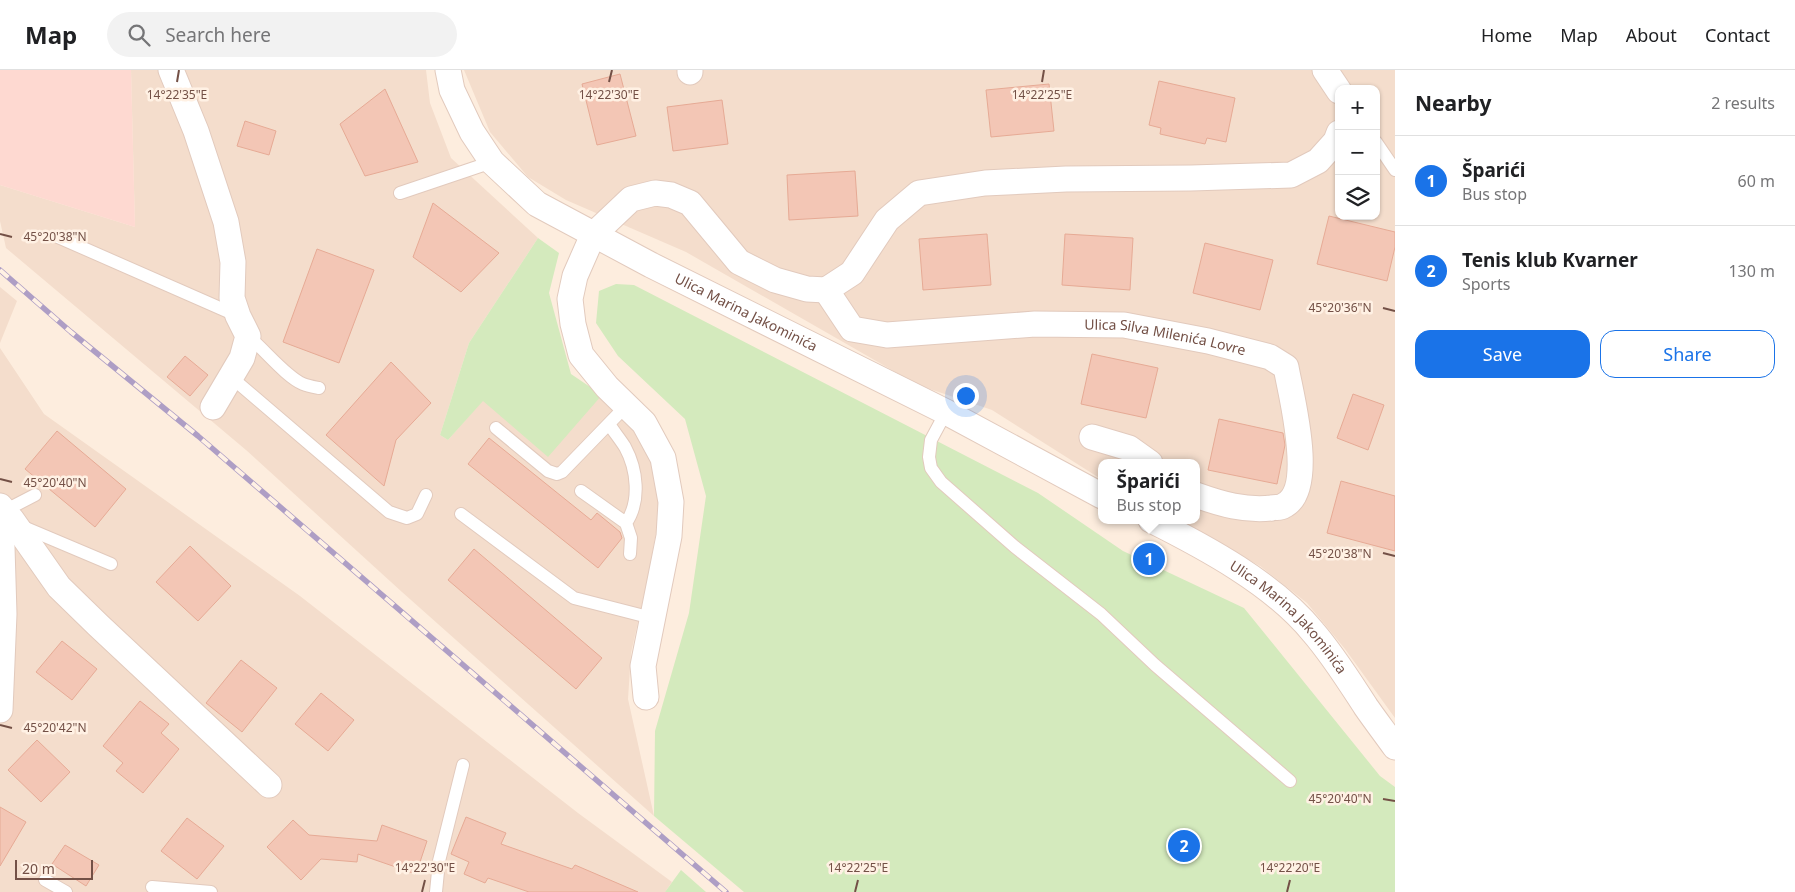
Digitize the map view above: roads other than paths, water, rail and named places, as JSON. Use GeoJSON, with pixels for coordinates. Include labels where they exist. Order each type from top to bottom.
{"type":"FeatureCollection","features":[{"type":"Feature","properties":{"kind":"street"},"geometry":{"type":"LineString","coordinates":[[170,70],[196,131],[226,222],[233,262],[232,298],[243,326],[242,358],[213,407]]}},
{"type":"Feature","properties":{"kind":"street","name":"Ulica Marina Jakominića"},"geometry":{"type":"LineString","coordinates":[[448,70],[452,90],[472,132],[492,162],[537,204],[593,235],[946,412],[1098,494]]}},
{"type":"Feature","properties":{"kind":"street"},"geometry":{"type":"LineString","coordinates":[[1325,70],[1335,85]]}},
{"type":"Feature","properties":{"kind":"street"},"geometry":{"type":"LineString","coordinates":[[646,697],[642,666],[669,536],[671,502],[663,458],[644,423],[607,387],[581,355],[573,324],[570,299],[575,276],[593,235],[631,199],[655,193],[671,195],[690,203],[739,262],[775,280],[807,289],[826,290],[852,273],[887,220],[919,193],[994,182],[1290,175],[1318,161],[1335,142]]}},
{"type":"Feature","properties":{"kind":"street","name":"Ulica Silva Milenića Lovre"},"geometry":{"type":"LineString","coordinates":[[826,290],[852,329],[887,335],[1035,324],[1124,326],[1208,341],[1270,357],[1286,367],[1299,443],[1301,472],[1297,492],[1284,506],[1257,510],[1226,505],[1200,496]]}},
{"type":"Feature","properties":{"kind":"street"},"geometry":{"type":"LineString","coordinates":[[1092,437],[1130,448],[1145,459]]}},
{"type":"Feature","properties":{"kind":"street"},"geometry":{"type":"LineString","coordinates":[[0,710],[4,614],[2,547],[5,519]]}},
{"type":"Feature","properties":{"kind":"street"},"geometry":{"type":"LineString","coordinates":[[5,519],[59,587],[98,626],[269,785]]}},
{"type":"Feature","properties":{"kind":"street","name":"Ulica Marina Jakominića"},"geometry":{"type":"LineString","coordinates":[[1158,524],[1243,571],[1283,601],[1312,630],[1338,664],[1366,708],[1395,747]]}},
{"type":"Feature","properties":{"kind":"lane"},"geometry":{"type":"LineString","coordinates":[[1380,148],[1395,170]]}},
{"type":"Feature","properties":{"kind":"lane"},"geometry":{"type":"LineString","coordinates":[[400,193],[492,162]]}},
{"type":"Feature","properties":{"kind":"lane"},"geometry":{"type":"LineString","coordinates":[[58,237],[243,326],[279,366],[302,384],[319,388]]}},
{"type":"Feature","properties":{"kind":"lane"},"geometry":{"type":"LineString","coordinates":[[231,377],[389,512],[407,518],[416,514],[426,496]]}},
{"type":"Feature","properties":{"kind":"lane"},"geometry":{"type":"LineString","coordinates":[[496,428],[548,472],[557,474],[562,472],[626,406]]}},
{"type":"Feature","properties":{"kind":"lane"},"geometry":{"type":"LineString","coordinates":[[946,412],[931,440],[929,456],[931,468],[941,482],[1015,547],[1102,614],[1155,665],[1290,781]]}},
{"type":"Feature","properties":{"kind":"lane"},"geometry":{"type":"LineString","coordinates":[[609,424],[625,447],[636,484],[636,500],[626,523]]}},
{"type":"Feature","properties":{"kind":"lane"},"geometry":{"type":"LineString","coordinates":[[581,491],[626,523],[631,538],[630,554]]}},
{"type":"Feature","properties":{"kind":"lane"},"geometry":{"type":"LineString","coordinates":[[35,495],[5,519],[110,564]]}},
{"type":"Feature","properties":{"kind":"lane"},"geometry":{"type":"LineString","coordinates":[[461,514],[574,598],[652,618]]}},
{"type":"Feature","properties":{"kind":"lane"},"geometry":{"type":"LineString","coordinates":[[436,892],[439,861],[463,765]]}},
{"type":"Feature","properties":{"kind":"lane"},"geometry":{"type":"LineString","coordinates":[[45,880],[66,892]]}},
{"type":"Feature","properties":{"kind":"lane"},"geometry":{"type":"LineString","coordinates":[[152,887],[211,892]]}},
{"type":"Feature","properties":{"kind":"railway"},"geometry":{"type":"LineString","coordinates":[[0,270],[71,332],[198,436],[726,892]]}},
{"type":"Feature","properties":{"kind":"place","name":"Šparići"},"geometry":{"type":"Point","coordinates":[1149,559]}},
{"type":"Feature","properties":{"kind":"place","name":"Tenis klub Kvarner"},"geometry":{"type":"Point","coordinates":[1184,846]}}]}
